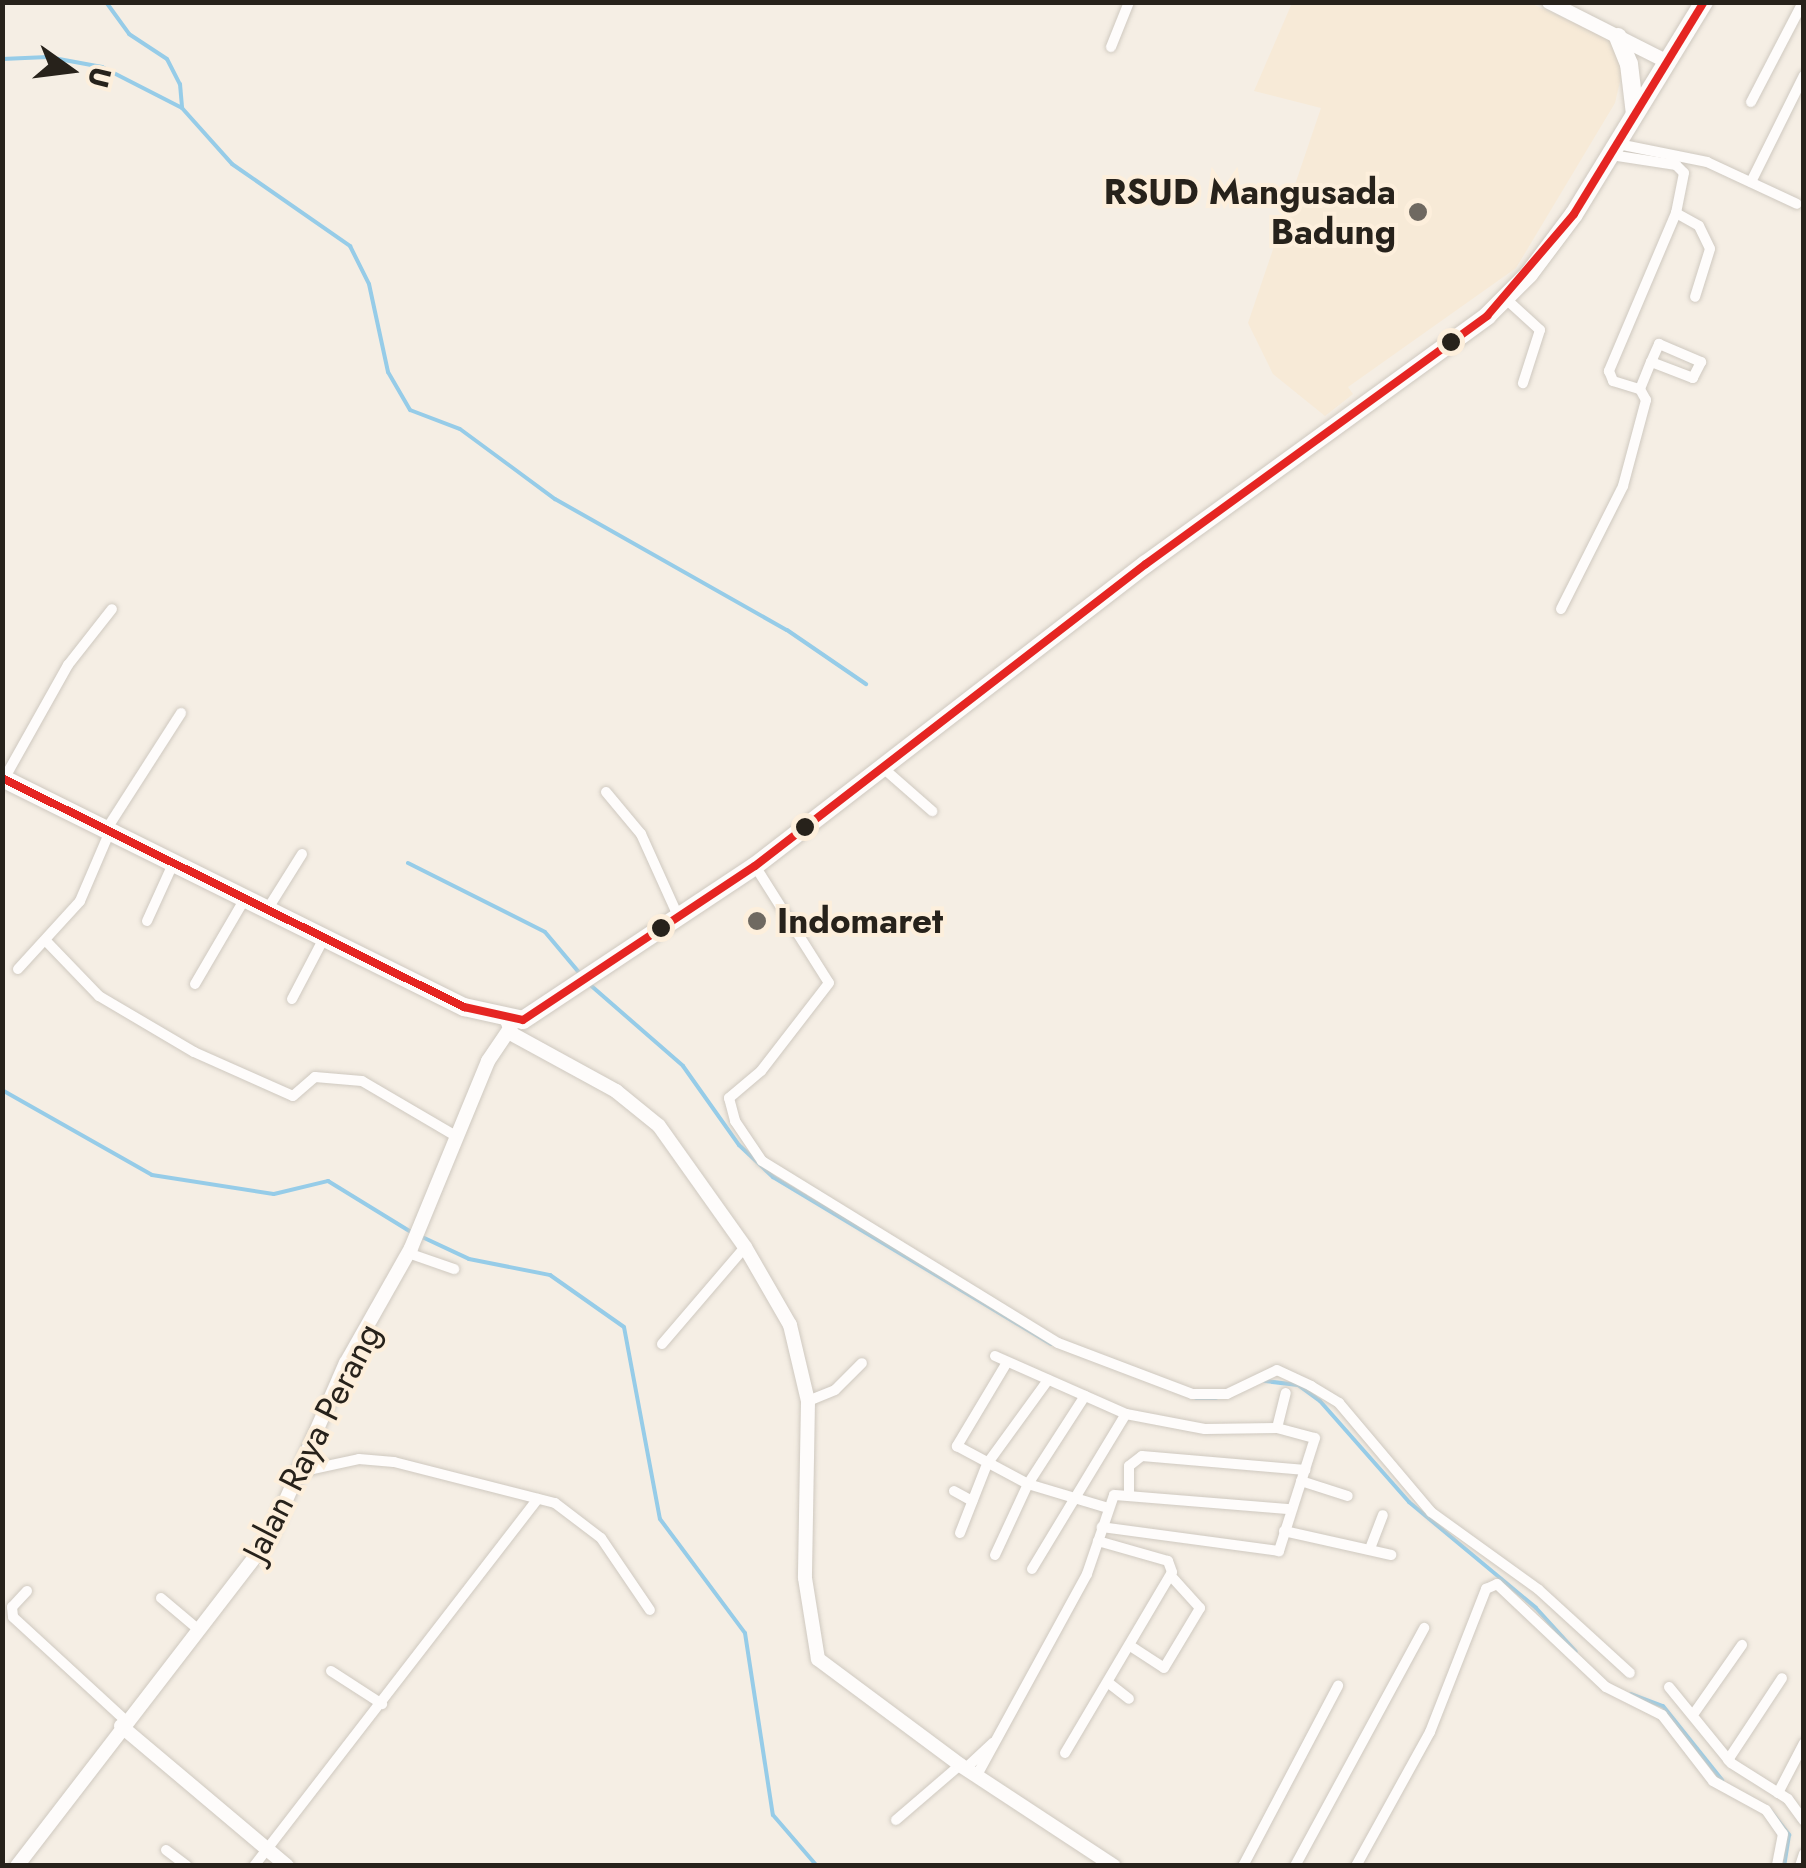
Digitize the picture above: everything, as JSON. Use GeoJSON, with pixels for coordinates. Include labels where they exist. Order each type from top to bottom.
{"type":"FeatureCollection","features":[{"type":"Feature","properties":{"kind":"highway"},"geometry":{"type":"LineString","coordinates":[[4,778],[464,1007],[508,1025],[523,1020],[755,866],[881,766],[1506,298],[1550,248],[1704,2]]}},
{"type":"Feature","properties":{"kind":"highway"},"geometry":{"type":"LineString","coordinates":[[1618,37],[1632,78],[1635,115]]}},
{"type":"Feature","properties":{"kind":"main road"},"geometry":{"type":"LineString","coordinates":[[1549,2],[1668,62]]}},
{"type":"Feature","properties":{"kind":"main road"},"geometry":{"type":"LineString","coordinates":[[508,1025],[637,1105],[670,1139],[745,1247],[798,1343],[808,1402],[806,1578],[812,1650],[856,1692],[1114,1866]]}},
{"type":"Feature","properties":{"kind":"main road","name":"Jalan Raya Perang"},"geometry":{"type":"LineString","coordinates":[[17,1866],[269,1539],[346,1364],[410,1251],[454,1135],[508,1025]]}},
{"type":"Feature","properties":{"kind":"main road"},"geometry":{"type":"LineString","coordinates":[[124,1723],[287,1866]]}},
{"type":"Feature","properties":{"kind":"street"},"geometry":{"type":"LineString","coordinates":[[1110,47],[1128,2]]}},
{"type":"Feature","properties":{"kind":"street"},"geometry":{"type":"LineString","coordinates":[[1751,102],[1803,2]]}},
{"type":"Feature","properties":{"kind":"street"},"geometry":{"type":"LineString","coordinates":[[1751,182],[1804,75]]}},
{"type":"Feature","properties":{"kind":"street"},"geometry":{"type":"LineString","coordinates":[[1614,149],[1707,162],[1797,204]]}},
{"type":"Feature","properties":{"kind":"street"},"geometry":{"type":"LineString","coordinates":[[1561,609],[1624,486],[1646,400],[1640,389],[1612,381],[1609,372],[1676,213],[1681,168],[1614,149]]}},
{"type":"Feature","properties":{"kind":"street"},"geometry":{"type":"LineString","coordinates":[[1676,213],[1699,226],[1710,249],[1695,297]]}},
{"type":"Feature","properties":{"kind":"street"},"geometry":{"type":"LineString","coordinates":[[1506,298],[1540,330],[1523,383]]}},
{"type":"Feature","properties":{"kind":"street"},"geometry":{"type":"LineString","coordinates":[[1640,389],[1652,362],[1662,342],[1701,362],[1693,378],[1652,362]]}},
{"type":"Feature","properties":{"kind":"street"},"geometry":{"type":"LineString","coordinates":[[4,778],[68,664],[112,609]]}},
{"type":"Feature","properties":{"kind":"street"},"geometry":{"type":"LineString","coordinates":[[18,969],[47,942],[80,901],[108,831],[181,713]]}},
{"type":"Feature","properties":{"kind":"street"},"geometry":{"type":"LineString","coordinates":[[881,766],[932,811]]}},
{"type":"Feature","properties":{"kind":"street"},"geometry":{"type":"LineString","coordinates":[[606,792],[640,834],[678,916]]}},
{"type":"Feature","properties":{"kind":"street"},"geometry":{"type":"LineString","coordinates":[[267,911],[302,854]]}},
{"type":"Feature","properties":{"kind":"street"},"geometry":{"type":"LineString","coordinates":[[146,921],[173,864]]}},
{"type":"Feature","properties":{"kind":"street"},"geometry":{"type":"LineString","coordinates":[[755,866],[829,989],[788,1029],[762,1071],[729,1098],[735,1121],[762,1161],[1058,1343],[1206,1396],[1227,1394],[1277,1370],[1297,1378],[1338,1403],[1431,1512],[1565,1614],[1630,1673]]}},
{"type":"Feature","properties":{"kind":"street"},"geometry":{"type":"LineString","coordinates":[[195,984],[244,900]]}},
{"type":"Feature","properties":{"kind":"street"},"geometry":{"type":"LineString","coordinates":[[292,999],[324,938]]}},
{"type":"Feature","properties":{"kind":"street"},"geometry":{"type":"LineString","coordinates":[[47,942],[98,996],[194,1052],[293,1096],[315,1077],[362,1080],[454,1135]]}},
{"type":"Feature","properties":{"kind":"street"},"geometry":{"type":"LineString","coordinates":[[662,1344],[745,1247]]}},
{"type":"Feature","properties":{"kind":"street"},"geometry":{"type":"LineString","coordinates":[[410,1251],[454,1268]]}},
{"type":"Feature","properties":{"kind":"street"},"geometry":{"type":"LineString","coordinates":[[995,1356],[1126,1414],[1204,1430],[1277,1428],[1315,1438],[1274,1552],[1102,1527]]}},
{"type":"Feature","properties":{"kind":"street"},"geometry":{"type":"LineString","coordinates":[[808,1402],[836,1390],[862,1362]]}},
{"type":"Feature","properties":{"kind":"street"},"geometry":{"type":"LineString","coordinates":[[1006,1364],[957,1443],[987,1464],[1028,1484],[1068,1500],[1108,1508]]}},
{"type":"Feature","properties":{"kind":"street"},"geometry":{"type":"LineString","coordinates":[[960,1533],[987,1464],[1048,1380]]}},
{"type":"Feature","properties":{"kind":"street"},"geometry":{"type":"LineString","coordinates":[[1277,1428],[1286,1393]]}},
{"type":"Feature","properties":{"kind":"street"},"geometry":{"type":"LineString","coordinates":[[994,1555],[1028,1484],[1085,1396]]}},
{"type":"Feature","properties":{"kind":"street"},"geometry":{"type":"LineString","coordinates":[[1032,1569],[1068,1500],[1126,1414]]}},
{"type":"Feature","properties":{"kind":"street"},"geometry":{"type":"LineString","coordinates":[[1128,1494],[1129,1466],[1142,1456],[1302,1475],[1348,1496]]}},
{"type":"Feature","properties":{"kind":"street"},"geometry":{"type":"LineString","coordinates":[[299,1472],[359,1458],[394,1462],[569,1510],[601,1538],[650,1610]]}},
{"type":"Feature","properties":{"kind":"street"},"geometry":{"type":"LineString","coordinates":[[954,1491],[972,1501]]}},
{"type":"Feature","properties":{"kind":"street"},"geometry":{"type":"LineString","coordinates":[[896,1820],[968,1769],[998,1739],[1098,1540],[1116,1493],[1288,1509]]}},
{"type":"Feature","properties":{"kind":"street"},"geometry":{"type":"LineString","coordinates":[[254,1866],[538,1499]]}},
{"type":"Feature","properties":{"kind":"street"},"geometry":{"type":"LineString","coordinates":[[1371,1546],[1383,1515]]}},
{"type":"Feature","properties":{"kind":"street"},"geometry":{"type":"LineString","coordinates":[[1284,1532],[1371,1546],[1392,1555]]}},
{"type":"Feature","properties":{"kind":"street"},"geometry":{"type":"LineString","coordinates":[[1065,1753],[1110,1684],[1170,1576],[1168,1560],[1098,1540]]}},
{"type":"Feature","properties":{"kind":"street"},"geometry":{"type":"LineString","coordinates":[[1132,1646],[1163,1668],[1200,1608],[1170,1576]]}},
{"type":"Feature","properties":{"kind":"street"},"geometry":{"type":"LineString","coordinates":[[1356,1866],[1430,1732],[1486,1589],[1506,1589],[1610,1690],[1662,1715],[1714,1781],[1775,1819],[1783,1834],[1778,1866]]}},
{"type":"Feature","properties":{"kind":"street"},"geometry":{"type":"LineString","coordinates":[[28,1592],[12,1607],[13,1618],[124,1723]]}},
{"type":"Feature","properties":{"kind":"street"},"geometry":{"type":"LineString","coordinates":[[161,1598],[198,1630]]}},
{"type":"Feature","properties":{"kind":"street"},"geometry":{"type":"LineString","coordinates":[[1550,1630],[1565,1614]]}},
{"type":"Feature","properties":{"kind":"street"},"geometry":{"type":"LineString","coordinates":[[1294,1866],[1424,1628]]}},
{"type":"Feature","properties":{"kind":"street"},"geometry":{"type":"LineString","coordinates":[[1694,1712],[1742,1645]]}},
{"type":"Feature","properties":{"kind":"street"},"geometry":{"type":"LineString","coordinates":[[331,1671],[382,1704]]}},
{"type":"Feature","properties":{"kind":"street"},"geometry":{"type":"LineString","coordinates":[[1728,1760],[1782,1678]]}},
{"type":"Feature","properties":{"kind":"street"},"geometry":{"type":"LineString","coordinates":[[1110,1684],[1129,1699]]}},
{"type":"Feature","properties":{"kind":"street"},"geometry":{"type":"LineString","coordinates":[[1243,1866],[1338,1686]]}},
{"type":"Feature","properties":{"kind":"street"},"geometry":{"type":"LineString","coordinates":[[1669,1687],[1694,1712],[1728,1760],[1778,1792],[1804,1821]]}},
{"type":"Feature","properties":{"kind":"street"},"geometry":{"type":"LineString","coordinates":[[1778,1792],[1804,1744]]}},
{"type":"Feature","properties":{"kind":"street"},"geometry":{"type":"LineString","coordinates":[[166,1850],[186,1866]]}},
{"type":"Feature","properties":{"kind":"street"},"geometry":{"type":"LineString","coordinates":[[1800,1866],[1804,1854]]}},
{"type":"Feature","properties":{"kind":"shaded area","name":"RSUD Mangusada Badung"},"geometry":{"type":"Polygon","coordinates":[[[1292,3],[1530,3],[1612,40],[1623,69],[1615,103],[1516,268],[1348,387],[1353,394],[1325,416],[1273,374],[1248,323],[1321,108],[1254,91],[1292,3]]]}},
{"type":"Feature","properties":{"kind":"waterway"},"geometry":{"type":"LineString","coordinates":[[106,2],[129,34],[167,59],[180,84],[182,108]]}},
{"type":"Feature","properties":{"kind":"waterway"},"geometry":{"type":"LineString","coordinates":[[2,59],[48,57],[102,67],[182,108],[232,164],[350,246],[369,284],[388,372],[410,410],[460,429],[555,499],[787,630],[866,684]]}},
{"type":"Feature","properties":{"kind":"waterway"},"geometry":{"type":"LineString","coordinates":[[408,863],[545,932],[582,976]]}},
{"type":"Feature","properties":{"kind":"waterway"},"geometry":{"type":"LineString","coordinates":[[588,983],[683,1066],[739,1145],[773,1177],[1051,1344]]}},
{"type":"Feature","properties":{"kind":"waterway"},"geometry":{"type":"LineString","coordinates":[[2,1090],[152,1175],[274,1194],[328,1181],[411,1232]]}},
{"type":"Feature","properties":{"kind":"waterway"},"geometry":{"type":"LineString","coordinates":[[420,1236],[469,1259],[550,1275],[624,1327],[660,1519],[745,1633],[773,1815],[817,1866]]}},
{"type":"Feature","properties":{"kind":"waterway"},"geometry":{"type":"LineString","coordinates":[[1265,1381],[1298,1385],[1320,1401],[1409,1502],[1536,1608],[1576,1652]]}},
{"type":"Feature","properties":{"kind":"waterway"},"geometry":{"type":"LineString","coordinates":[[1196,1398],[1216,1398]]}},
{"type":"Feature","properties":{"kind":"waterway"},"geometry":{"type":"LineString","coordinates":[[1631,1694],[1663,1706],[1722,1780]]}},
{"type":"Feature","properties":{"kind":"waterway"},"geometry":{"type":"LineString","coordinates":[[1769,1809],[1789,1835],[1784,1866]]}},
{"type":"Feature","properties":{"kind":"transit line"},"geometry":{"type":"LineString","coordinates":[[2,778],[464,1007],[523,1020],[755,866],[1146,564],[1487,316],[1574,214],[1704,2]]}},
{"type":"Feature","properties":{"kind":"place","name":"RSUD Mangusada Badung"},"geometry":{"type":"Point","coordinates":[1418,212]}},
{"type":"Feature","properties":{"kind":"place","name":"Indomaret"},"geometry":{"type":"Point","coordinates":[757,921]}}]}
